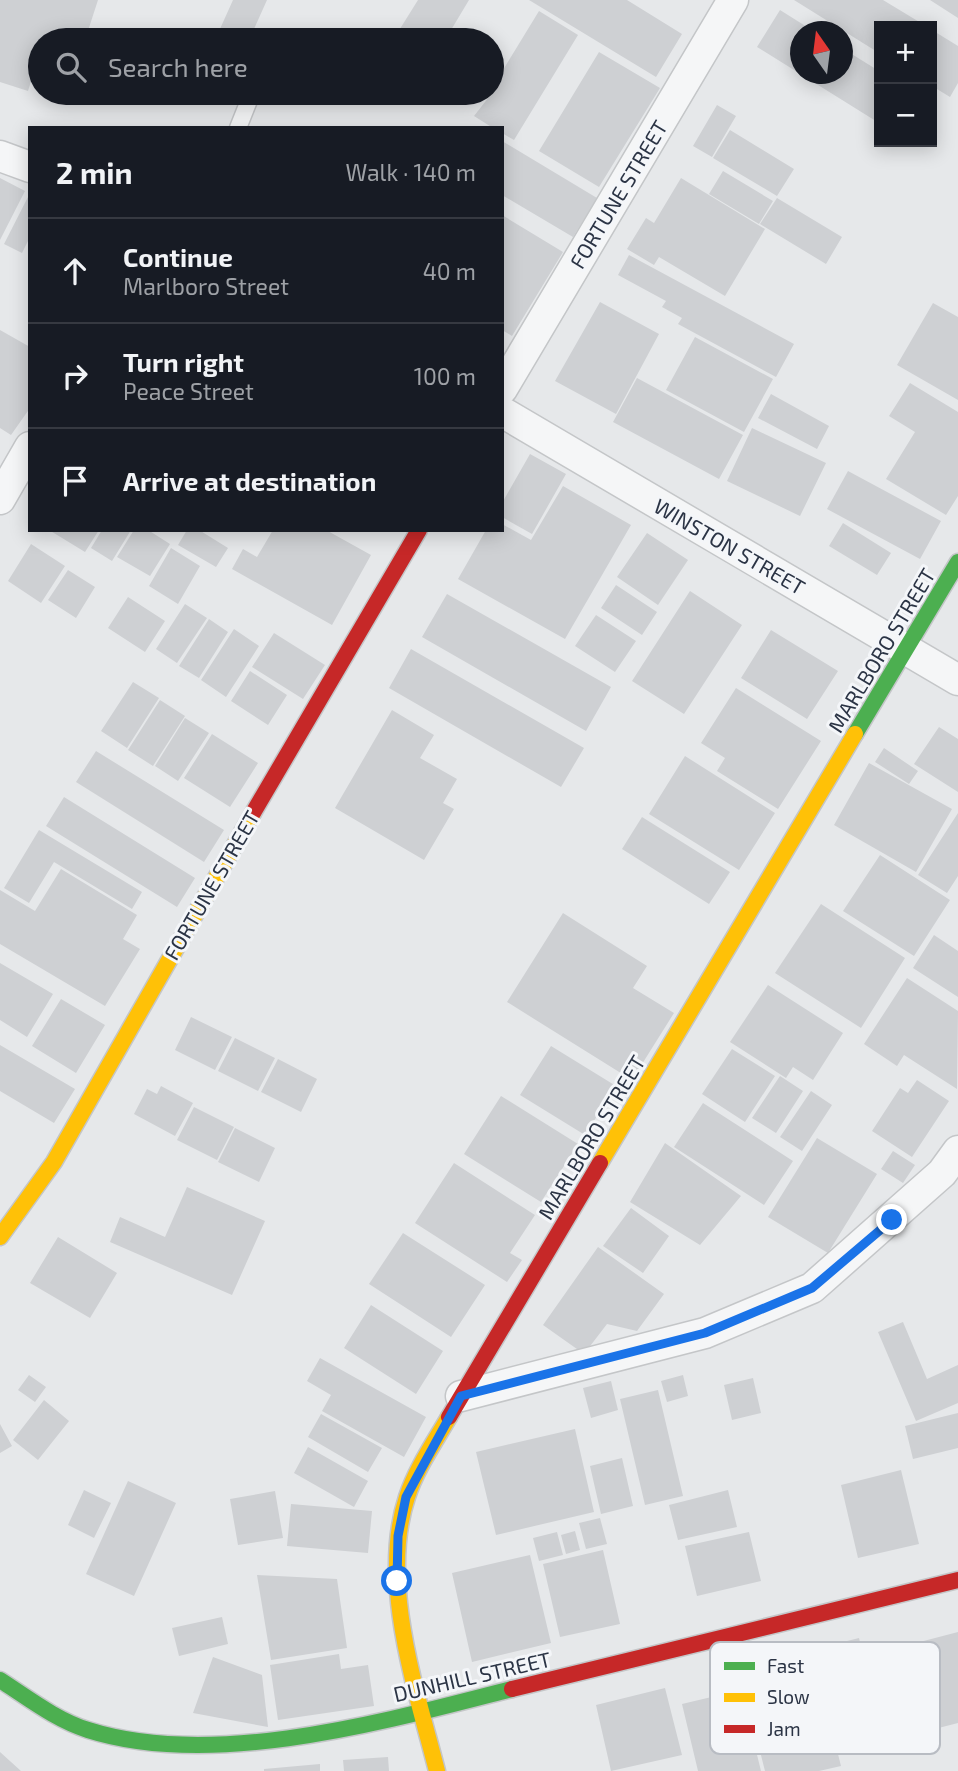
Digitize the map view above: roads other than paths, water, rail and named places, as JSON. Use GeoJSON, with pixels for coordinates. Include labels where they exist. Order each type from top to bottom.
{"type":"FeatureCollection","features":[{"type":"Feature","properties":{"kind":"street","name":"FORTUNE STREET"},"geometry":{"type":"LineString","coordinates":[[504,386],[723,3]]}},
{"type":"Feature","properties":{"kind":"street"},"geometry":{"type":"LineString","coordinates":[[0,156],[28,166]]}},
{"type":"Feature","properties":{"kind":"street","name":"WINSTON STREET"},"geometry":{"type":"LineString","coordinates":[[504,413],[958,680]]}},
{"type":"Feature","properties":{"kind":"street"},"geometry":{"type":"LineString","coordinates":[[0,499],[28,450]]}},
{"type":"Feature","properties":{"kind":"street","name":"FORTUNE STREET"},"geometry":{"type":"LineString","coordinates":[[0,1237],[54,1162],[281,763],[418,532]]}},
{"type":"Feature","properties":{"kind":"street","name":"MARLBORO STREET"},"geometry":{"type":"LineString","coordinates":[[437,1771],[422,1710],[397,1581],[398,1536],[406,1497],[461,1396],[958,562]]}},
{"type":"Feature","properties":{"kind":"street"},"geometry":{"type":"LineString","coordinates":[[461,1396],[705,1333],[812,1288],[942,1173],[958,1151]]}},
{"type":"Feature","properties":{"kind":"street","name":"DUNHILL STREET"},"geometry":{"type":"LineString","coordinates":[[0,1680],[47,1710],[96,1733],[165,1743],[229,1744],[300,1735],[422,1710],[958,1580]]}},
{"type":"Feature","properties":{"kind":"lane"},"geometry":{"type":"LineString","coordinates":[[239,126],[247,105]]}}]}
